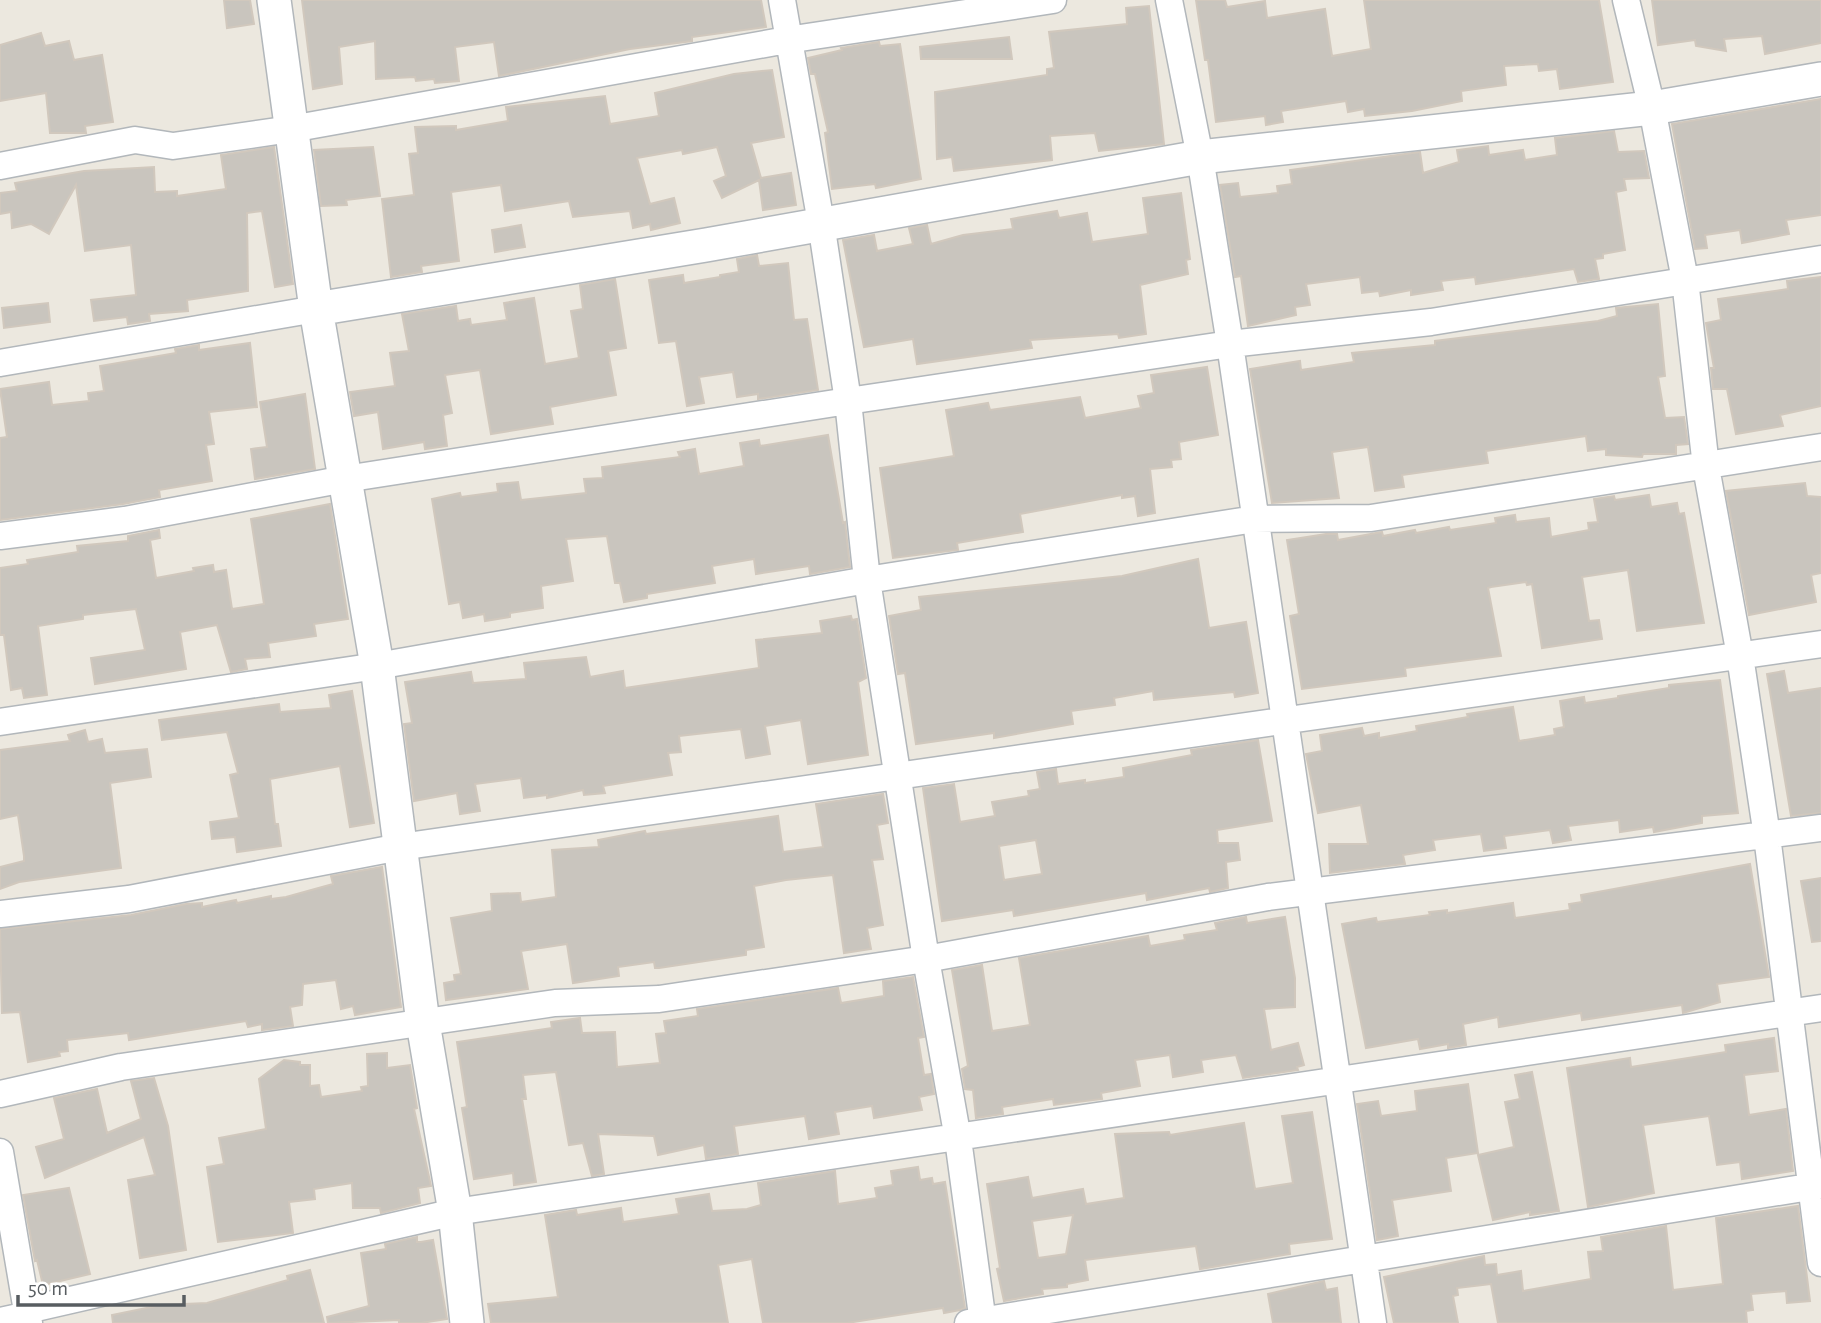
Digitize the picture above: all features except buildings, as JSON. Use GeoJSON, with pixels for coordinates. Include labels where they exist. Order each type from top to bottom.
{"type":"FeatureCollection","features":[{"type":"Feature","properties":{"kind":"street"},"geometry":{"type":"LineString","coordinates":[[274,0],[316,309],[377,666],[423,1023],[455,1212],[467,1323]]}},
{"type":"Feature","properties":{"kind":"street"},"geometry":{"type":"LineString","coordinates":[[782,0],[821,223],[848,401],[867,580],[926,959],[958,1139],[978,1322],[1817,1186]]}},
{"type":"Feature","properties":{"kind":"street"},"geometry":{"type":"LineString","coordinates":[[0,166],[103,144],[135,140],[173,146],[291,129],[787,40],[1053,0]]}},
{"type":"Feature","properties":{"kind":"street"},"geometry":{"type":"LineString","coordinates":[[1169,0],[1200,157],[1230,344],[1373,1323]]}},
{"type":"Feature","properties":{"kind":"street"},"geometry":{"type":"LineString","coordinates":[[1626,0],[1652,108],[1685,280],[1706,467],[1740,656],[1817,1186],[1821,1263]]}},
{"type":"Feature","properties":{"kind":"street"},"geometry":{"type":"LineString","coordinates":[[0,363],[706,245],[1200,157],[1652,108],[1821,79]]}},
{"type":"Feature","properties":{"kind":"street"},"geometry":{"type":"LineString","coordinates":[[0,536],[125,520],[345,479],[848,401],[1230,344],[1431,322],[1821,259]]}},
{"type":"Feature","properties":{"kind":"street"},"geometry":{"type":"LineString","coordinates":[[0,722],[377,666],[867,580],[1255,519],[1371,518],[1821,447]]}},
{"type":"Feature","properties":{"kind":"street"},"geometry":{"type":"LineString","coordinates":[[0,914],[129,899],[400,847],[1821,643]]}},
{"type":"Feature","properties":{"kind":"street"},"geometry":{"type":"LineString","coordinates":[[0,1094],[121,1067],[555,1003],[659,999],[926,959],[1268,897],[1821,828]]}},
{"type":"Feature","properties":{"kind":"street"},"geometry":{"type":"LineString","coordinates":[[0,1321],[455,1212],[1821,1008]]}},
{"type":"Feature","properties":{"kind":"street"},"geometry":{"type":"LineString","coordinates":[[0,1152],[28,1316]]}}]}
